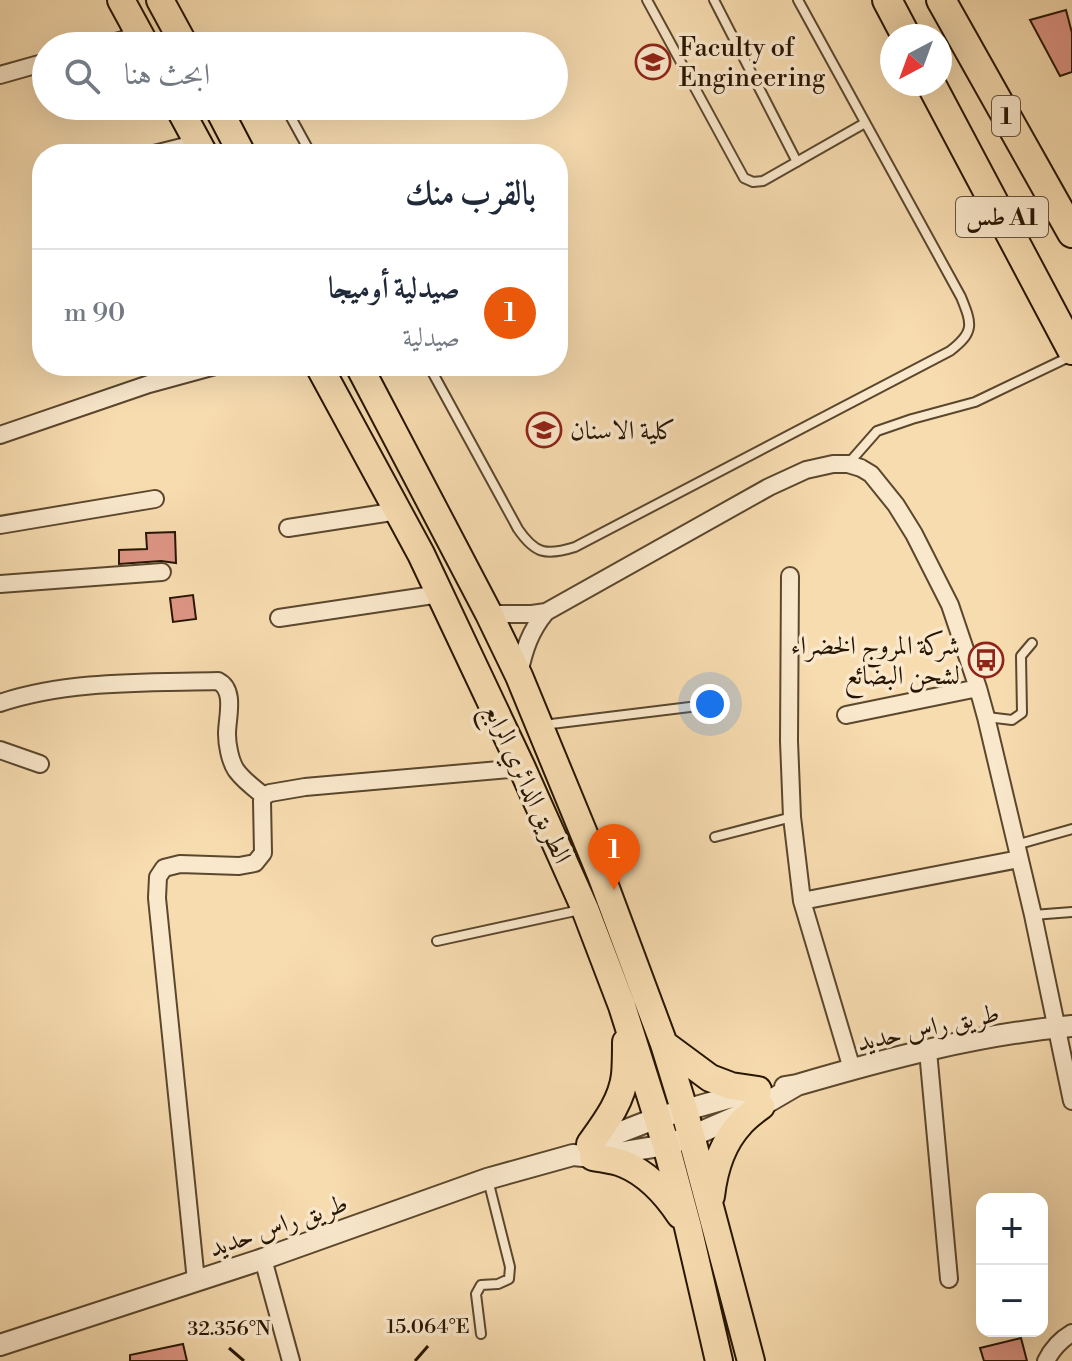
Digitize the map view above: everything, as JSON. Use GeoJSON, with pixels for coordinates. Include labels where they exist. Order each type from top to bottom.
{"type":"FeatureCollection","features":[{"type":"Feature","properties":{"kind":"highway"},"geometry":{"type":"LineString","coordinates":[[887,0],[900,24]]}},
{"type":"Feature","properties":{"kind":"highway","name":"1"},"geometry":{"type":"LineString","coordinates":[[941,0],[1072,233]]}},
{"type":"Feature","properties":{"kind":"highway","name":"طس A1"},"geometry":{"type":"LineString","coordinates":[[937,96],[1072,353]]}},
{"type":"Feature","properties":{"kind":"main road"},"geometry":{"type":"LineString","coordinates":[[121,0],[139,32]]}},
{"type":"Feature","properties":{"kind":"main road"},"geometry":{"type":"LineString","coordinates":[[160,0],[177,32]]}},
{"type":"Feature","properties":{"kind":"main road"},"geometry":{"type":"LineString","coordinates":[[186,120],[199,144]]}},
{"type":"Feature","properties":{"kind":"main road"},"geometry":{"type":"LineString","coordinates":[[224,120],[237,144]]}},
{"type":"Feature","properties":{"kind":"main road","name":"الطريق الدائري الرابع"},"geometry":{"type":"LineString","coordinates":[[324,376],[440,594],[585,909],[622,1006],[666,1145],[719,1361]]}},
{"type":"Feature","properties":{"kind":"main road"},"geometry":{"type":"LineString","coordinates":[[364,376],[519,676],[601,875],[664,1044],[692,1136],[751,1361]]}},
{"type":"Feature","properties":{"kind":"main road"},"geometry":{"type":"LineString","coordinates":[[622,1006],[626,1041],[621,1093],[585,1152],[622,1162],[639,1172],[660,1189],[688,1227]]}},
{"type":"Feature","properties":{"kind":"main road"},"geometry":{"type":"LineString","coordinates":[[664,1044],[710,1078],[759,1098],[731,1137],[719,1161],[710,1203]]}},
{"type":"Feature","properties":{"kind":"street"},"geometry":{"type":"LineString","coordinates":[[0,75],[32,66]]}},
{"type":"Feature","properties":{"kind":"street"},"geometry":{"type":"LineString","coordinates":[[0,435],[178,376]]}},
{"type":"Feature","properties":{"kind":"street"},"geometry":{"type":"LineString","coordinates":[[519,676],[528,640],[546,612],[769,487],[806,470],[848,464],[871,474],[914,534],[950,605],[978,688],[1033,915],[1065,1027],[1072,1101]]}},
{"type":"Feature","properties":{"kind":"street"},"geometry":{"type":"LineString","coordinates":[[0,525],[155,499]]}},
{"type":"Feature","properties":{"kind":"street"},"geometry":{"type":"LineString","coordinates":[[288,528],[398,511]]}},
{"type":"Feature","properties":{"kind":"street"},"geometry":{"type":"LineString","coordinates":[[0,584],[162,572]]}},
{"type":"Feature","properties":{"kind":"street"},"geometry":{"type":"LineString","coordinates":[[790,576],[789,741],[792,817],[802,901],[852,1069]]}},
{"type":"Feature","properties":{"kind":"street"},"geometry":{"type":"LineString","coordinates":[[279,618],[440,594]]}},
{"type":"Feature","properties":{"kind":"street"},"geometry":{"type":"LineString","coordinates":[[489,614],[546,612]]}},
{"type":"Feature","properties":{"kind":"street"},"geometry":{"type":"LineString","coordinates":[[0,703],[41,692],[86,687],[218,681],[228,691],[227,737],[236,771],[264,796]]}},
{"type":"Feature","properties":{"kind":"street"},"geometry":{"type":"LineString","coordinates":[[846,715],[978,688]]}},
{"type":"Feature","properties":{"kind":"street"},"geometry":{"type":"LineString","coordinates":[[0,750],[40,764]]}},
{"type":"Feature","properties":{"kind":"street"},"geometry":{"type":"LineString","coordinates":[[196,1281],[169,1029],[157,898],[158,877],[164,868],[180,864],[239,866],[255,863],[263,853],[262,801],[270,793],[305,787],[522,768]]}},
{"type":"Feature","properties":{"kind":"street"},"geometry":{"type":"LineString","coordinates":[[802,901],[1017,852]]}},
{"type":"Feature","properties":{"kind":"street","name":"طريق راس حديد"},"geometry":{"type":"LineString","coordinates":[[0,1345],[263,1259],[487,1179],[585,1152],[657,1118],[684,1109],[759,1098],[852,1069],[928,1051],[1065,1027]]}},
{"type":"Feature","properties":{"kind":"street"},"geometry":{"type":"LineString","coordinates":[[928,1051],[949,1279]]}},
{"type":"Feature","properties":{"kind":"street","name":"طريق راس حديد"},"geometry":{"type":"LineString","coordinates":[[585,1152],[666,1145],[692,1136],[759,1098]]}},
{"type":"Feature","properties":{"kind":"street"},"geometry":{"type":"LineString","coordinates":[[263,1259],[291,1361]]}},
{"type":"Feature","properties":{"kind":"street"},"geometry":{"type":"LineString","coordinates":[[1046,1361],[1053,1348],[1072,1333]]}},
{"type":"Feature","properties":{"kind":"lane"},"geometry":{"type":"LineString","coordinates":[[647,0],[744,178],[753,182],[763,181],[865,123]]}},
{"type":"Feature","properties":{"kind":"lane"},"geometry":{"type":"LineString","coordinates":[[714,0],[797,162]]}},
{"type":"Feature","properties":{"kind":"lane"},"geometry":{"type":"LineString","coordinates":[[434,376],[518,529],[528,543],[536,549],[547,551],[575,547],[960,344],[971,324],[961,297],[798,0]]}},
{"type":"Feature","properties":{"kind":"lane"},"geometry":{"type":"LineString","coordinates":[[292,120],[306,144]]}},
{"type":"Feature","properties":{"kind":"lane"},"geometry":{"type":"LineString","coordinates":[[848,464],[877,431],[975,402],[1072,353]]}},
{"type":"Feature","properties":{"kind":"lane"},"geometry":{"type":"LineString","coordinates":[[986,717],[1012,720],[1022,713],[1021,656],[1032,643]]}},
{"type":"Feature","properties":{"kind":"lane"},"geometry":{"type":"LineString","coordinates":[[538,725],[690,707]]}},
{"type":"Feature","properties":{"kind":"lane"},"geometry":{"type":"LineString","coordinates":[[715,837],[792,817]]}},
{"type":"Feature","properties":{"kind":"lane"},"geometry":{"type":"LineString","coordinates":[[1017,852],[1072,829]]}},
{"type":"Feature","properties":{"kind":"lane"},"geometry":{"type":"LineString","coordinates":[[437,941],[585,909]]}},
{"type":"Feature","properties":{"kind":"lane"},"geometry":{"type":"LineString","coordinates":[[1033,915],[1072,912]]}},
{"type":"Feature","properties":{"kind":"lane"},"geometry":{"type":"LineString","coordinates":[[481,1334],[476,1294],[481,1285],[498,1284],[509,1279],[510,1267],[487,1179]]}},
{"type":"Feature","properties":{"kind":"building"},"geometry":{"type":"Polygon","coordinates":[[[1066,10],[1072,33],[1072,72],[1060,76],[1030,20],[1066,10]]]}},
{"type":"Feature","properties":{"kind":"building"},"geometry":{"type":"Polygon","coordinates":[[[175,532],[176,563],[119,564],[119,550],[147,549],[146,533],[175,532]]]}},
{"type":"Feature","properties":{"kind":"building"},"geometry":{"type":"Polygon","coordinates":[[[193,595],[196,619],[173,622],[170,598],[193,595]]]}},
{"type":"Feature","properties":{"kind":"building"},"geometry":{"type":"Polygon","coordinates":[[[1021,1338],[1027,1361],[984,1361],[980,1348],[1021,1338]]]}},
{"type":"Feature","properties":{"kind":"building"},"geometry":{"type":"Polygon","coordinates":[[[183,1344],[187,1361],[130,1361],[130,1355],[183,1344]]]}},
{"type":"Feature","properties":{"kind":"place","name":"Faculty of Engineering"},"geometry":{"type":"Point","coordinates":[653,62]}},
{"type":"Feature","properties":{"kind":"place","name":"كلية الاسنان"},"geometry":{"type":"Point","coordinates":[544,430]}},
{"type":"Feature","properties":{"kind":"place","name":"شركة المروج الخضراء لشحن البضائع"},"geometry":{"type":"Point","coordinates":[986,660]}},
{"type":"Feature","properties":{"kind":"place","name":"صيدلية أوميجا"},"geometry":{"type":"Point","coordinates":[614,890]}}]}
